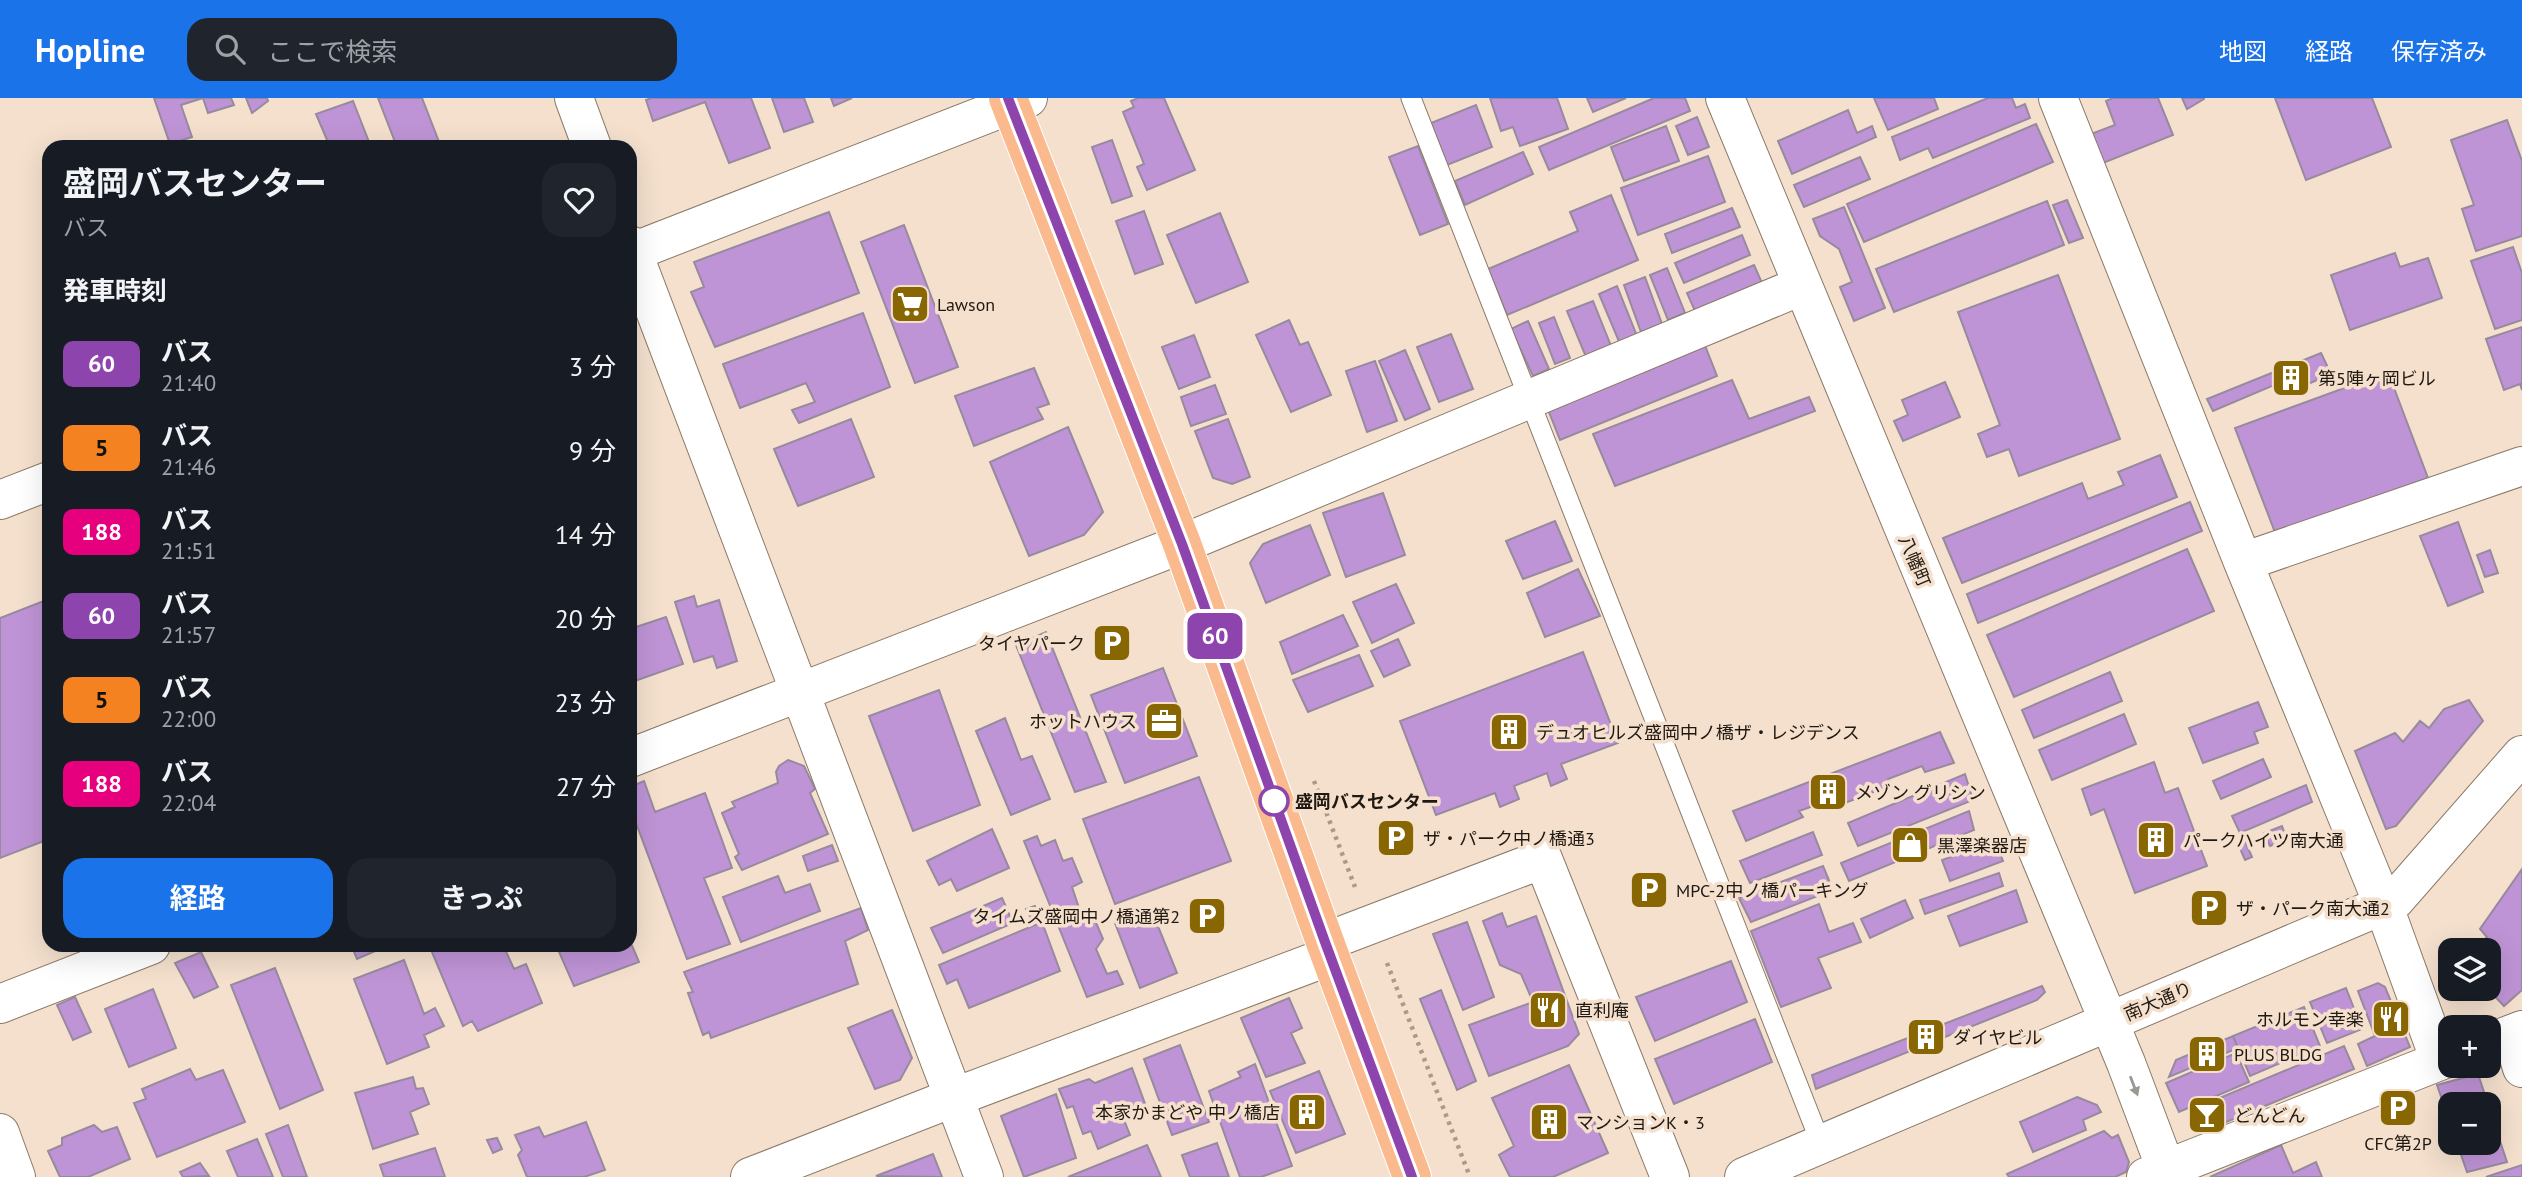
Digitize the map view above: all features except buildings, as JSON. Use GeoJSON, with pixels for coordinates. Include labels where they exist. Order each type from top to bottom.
{"type":"FeatureCollection","features":[{"type":"Feature","properties":{"kind":"highway"},"geometry":{"type":"LineString","coordinates":[[1016,100],[1182,544],[1412,1177]]}},
{"type":"Feature","properties":{"kind":"street"},"geometry":{"type":"LineString","coordinates":[[574,98],[590,140]]}},
{"type":"Feature","properties":{"kind":"street","name":"八幡町"},"geometry":{"type":"LineString","coordinates":[[1725,98],[2107,1023],[2126,1063],[2160,1174]]}},
{"type":"Feature","properties":{"kind":"street"},"geometry":{"type":"LineString","coordinates":[[2058,98],[2438,1042]]}},
{"type":"Feature","properties":{"kind":"street"},"geometry":{"type":"LineString","coordinates":[[637,248],[1016,100]]}},
{"type":"Feature","properties":{"kind":"street"},"geometry":{"type":"LineString","coordinates":[[637,266],[984,1177]]}},
{"type":"Feature","properties":{"kind":"street"},"geometry":{"type":"LineString","coordinates":[[637,755],[1182,544],[1801,286]]}},
{"type":"Feature","properties":{"kind":"street"},"geometry":{"type":"LineString","coordinates":[[2243,562],[2522,466]]}},
{"type":"Feature","properties":{"kind":"street"},"geometry":{"type":"LineString","coordinates":[[0,500],[42,484]]}},
{"type":"Feature","properties":{"kind":"street","name":"南大通り"},"geometry":{"type":"LineString","coordinates":[[1744,1177],[2395,900],[2522,755]]}},
{"type":"Feature","properties":{"kind":"street"},"geometry":{"type":"LineString","coordinates":[[750,1177],[1327,949],[1543,859],[1670,1177]]}},
{"type":"Feature","properties":{"kind":"street"},"geometry":{"type":"LineString","coordinates":[[0,1004],[133,952]]}},
{"type":"Feature","properties":{"kind":"street"},"geometry":{"type":"LineString","coordinates":[[2160,1174],[2438,1062]]}},
{"type":"Feature","properties":{"kind":"street"},"geometry":{"type":"LineString","coordinates":[[0,1133],[16,1177]]}},
{"type":"Feature","properties":{"kind":"lane"},"geometry":{"type":"LineString","coordinates":[[1411,98],[1821,1144]]}},
{"type":"Feature","properties":{"kind":"bus line","name":"60"},"geometry":{"type":"LineString","coordinates":[[1008,98],[1182,544],[1412,1177]]}},
{"type":"Feature","properties":{"kind":"place","name":"Lawson"},"geometry":{"type":"Point","coordinates":[910,304]}},
{"type":"Feature","properties":{"kind":"place","name":"第5陣ヶ岡ビル"},"geometry":{"type":"Point","coordinates":[2291,378]}},
{"type":"Feature","properties":{"kind":"place","name":"タイヤパーク"},"geometry":{"type":"Point","coordinates":[1112,643]}},
{"type":"Feature","properties":{"kind":"place","name":"ホットハウス"},"geometry":{"type":"Point","coordinates":[1164,721]}},
{"type":"Feature","properties":{"kind":"place","name":"デュオヒルズ盛岡中ノ橋ザ・レジデンス"},"geometry":{"type":"Point","coordinates":[1509,732]}},
{"type":"Feature","properties":{"kind":"place","name":"メゾン グリシン"},"geometry":{"type":"Point","coordinates":[1828,792]}},
{"type":"Feature","properties":{"kind":"place","name":"盛岡バスセンター"},"geometry":{"type":"Point","coordinates":[1274,801]}},
{"type":"Feature","properties":{"kind":"place","name":"ザ・パーク中ノ橋通3"},"geometry":{"type":"Point","coordinates":[1396,838]}},
{"type":"Feature","properties":{"kind":"place","name":"パークハイツ南大通"},"geometry":{"type":"Point","coordinates":[2156,840]}},
{"type":"Feature","properties":{"kind":"place","name":"黒澤楽器店"},"geometry":{"type":"Point","coordinates":[1910,845]}},
{"type":"Feature","properties":{"kind":"place","name":"MPC-2中ノ橋パーキング"},"geometry":{"type":"Point","coordinates":[1649,890]}},
{"type":"Feature","properties":{"kind":"place","name":"ザ・パーク南大通2"},"geometry":{"type":"Point","coordinates":[2209,908]}},
{"type":"Feature","properties":{"kind":"place","name":"タイムズ盛岡中ノ橋通第2"},"geometry":{"type":"Point","coordinates":[1207,916]}},
{"type":"Feature","properties":{"kind":"place","name":"直利庵"},"geometry":{"type":"Point","coordinates":[1548,1010]}},
{"type":"Feature","properties":{"kind":"place","name":"ホルモン幸楽"},"geometry":{"type":"Point","coordinates":[2391,1019]}},
{"type":"Feature","properties":{"kind":"place","name":"ダイヤビル"},"geometry":{"type":"Point","coordinates":[1926,1037]}},
{"type":"Feature","properties":{"kind":"place","name":"PLUS BLDG"},"geometry":{"type":"Point","coordinates":[2207,1054]}},
{"type":"Feature","properties":{"kind":"place","name":"CFC第2P"},"geometry":{"type":"Point","coordinates":[2398,1108]}},
{"type":"Feature","properties":{"kind":"place","name":"本家かまどや 中ノ橋店"},"geometry":{"type":"Point","coordinates":[1307,1112]}},
{"type":"Feature","properties":{"kind":"place","name":"どんどん"},"geometry":{"type":"Point","coordinates":[2207,1115]}},
{"type":"Feature","properties":{"kind":"place","name":"マンションK・3"},"geometry":{"type":"Point","coordinates":[1549,1122]}}]}
